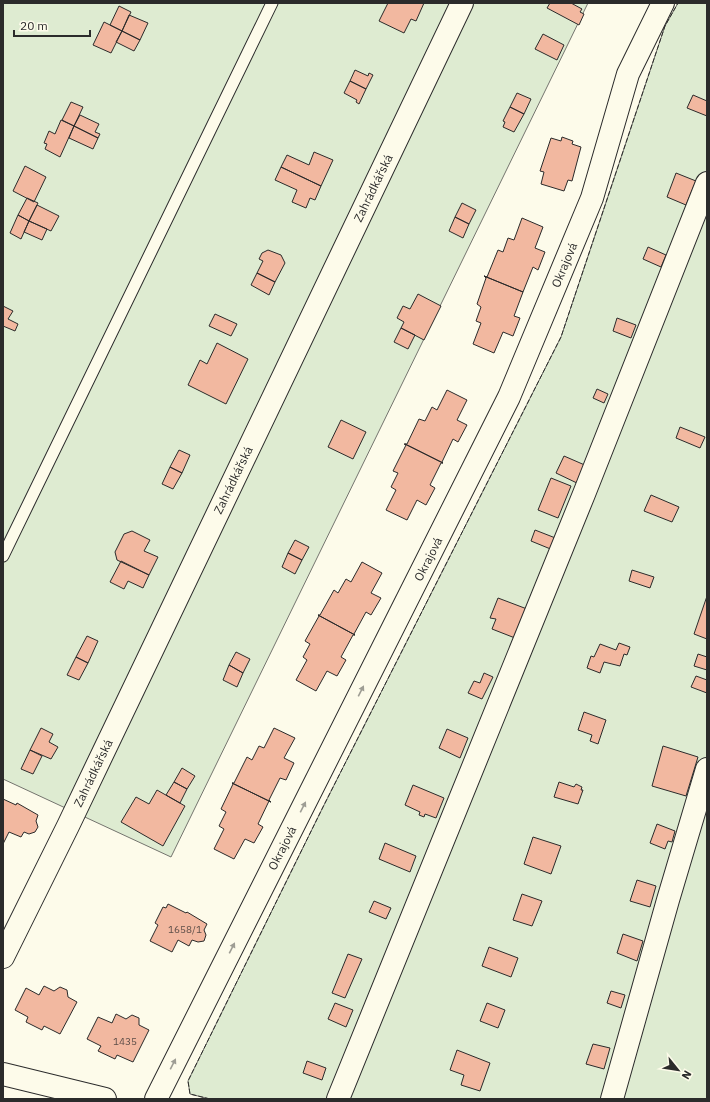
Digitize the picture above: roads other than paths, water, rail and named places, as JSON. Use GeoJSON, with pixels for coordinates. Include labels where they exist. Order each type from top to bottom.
{"type":"FeatureCollection","features":[{"type":"Feature","properties":{"kind":"street","name":"Zahrádkářská"},"geometry":{"type":"LineString","coordinates":[[3,957],[75,812],[462,3]]}},
{"type":"Feature","properties":{"kind":"street","name":"Okrajová"},"geometry":{"type":"LineString","coordinates":[[156,1099],[509,397],[592,198],[628,74],[663,3]]}},
{"type":"Feature","properties":{"kind":"street"},"geometry":{"type":"LineString","coordinates":[[338,1099],[584,494],[707,183]]}},
{"type":"Feature","properties":{"kind":"street"},"geometry":{"type":"LineString","coordinates":[[612,1099],[668,900],[707,769]]}},
{"type":"Feature","properties":{"kind":"street"},"geometry":{"type":"LineString","coordinates":[[3,1074],[105,1099]]}},
{"type":"Feature","properties":{"kind":"lane"},"geometry":{"type":"LineString","coordinates":[[3,556],[272,3]]}}]}
